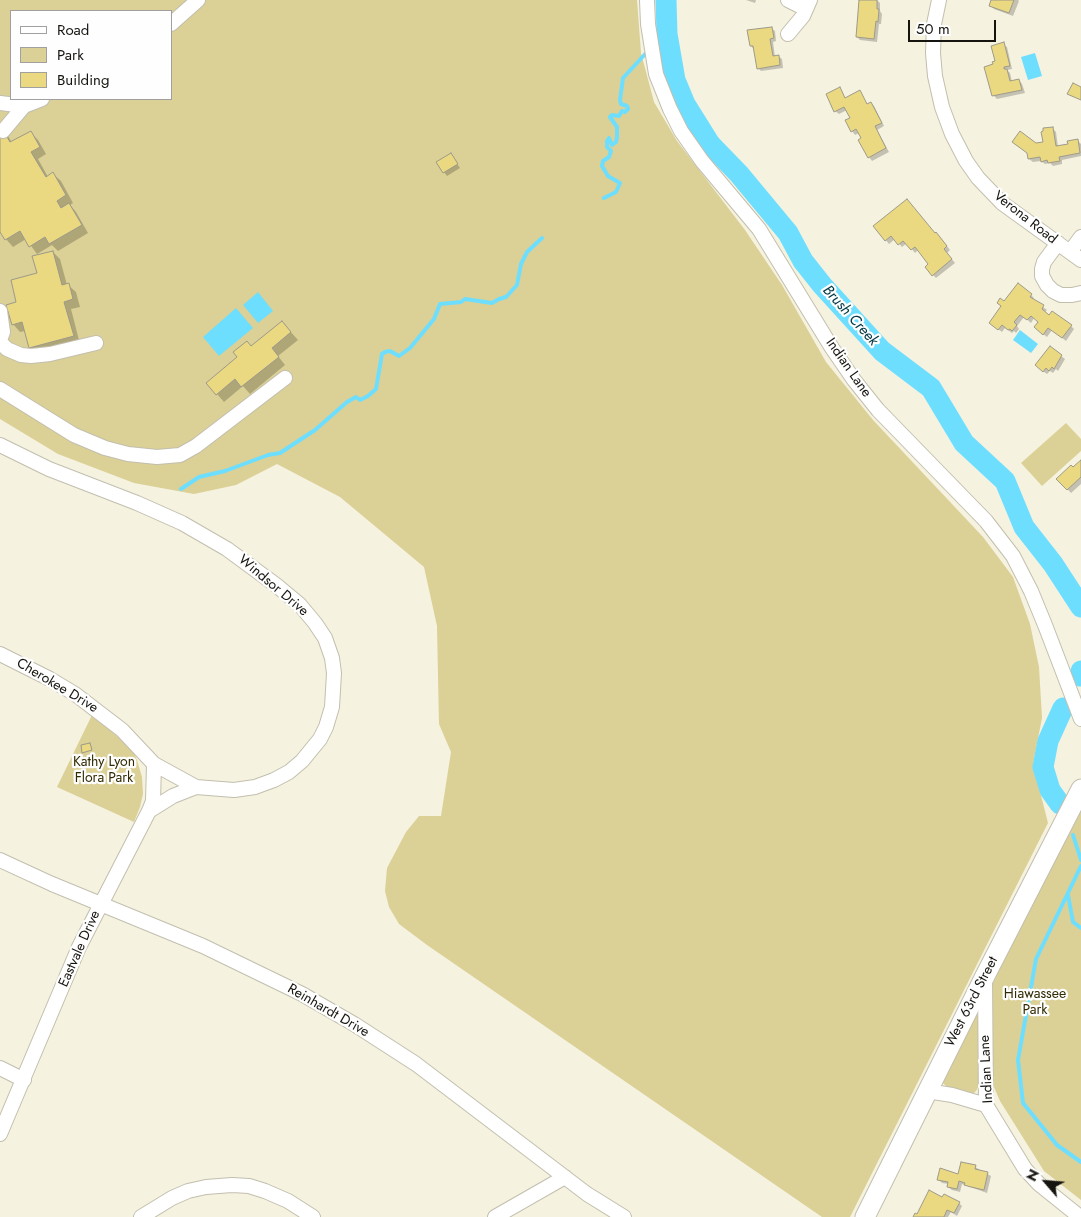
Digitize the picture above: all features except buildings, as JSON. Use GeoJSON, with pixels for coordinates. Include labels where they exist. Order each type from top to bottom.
{"type":"FeatureCollection","features":[{"type":"Feature","properties":{"kind":"main road","name":"West 63rd Street"},"geometry":{"type":"LineString","coordinates":[[865,1217],[1081,789]]}},
{"type":"Feature","properties":{"kind":"street"},"geometry":{"type":"LineString","coordinates":[[172,23],[198,0]]}},
{"type":"Feature","properties":{"kind":"street","name":"Indian Lane"},"geometry":{"type":"LineString","coordinates":[[647,0],[648,24],[656,74],[681,131],[702,161],[759,229],[854,380],[878,410],[986,521],[1012,556],[1031,590],[1081,719]]}},
{"type":"Feature","properties":{"kind":"street"},"geometry":{"type":"LineString","coordinates":[[788,0],[808,5],[803,16],[788,34]]}},
{"type":"Feature","properties":{"kind":"street","name":"Verona Road"},"geometry":{"type":"LineString","coordinates":[[939,0],[934,24],[933,53],[935,76],[942,107],[952,134],[974,172],[1002,202],[1076,256]]}},
{"type":"Feature","properties":{"kind":"street"},"geometry":{"type":"LineString","coordinates":[[0,103],[24,106],[39,100]]}},
{"type":"Feature","properties":{"kind":"street"},"geometry":{"type":"LineString","coordinates":[[3,131],[24,106]]}},
{"type":"Feature","properties":{"kind":"street"},"geometry":{"type":"LineString","coordinates":[[1076,256],[1081,238]]}},
{"type":"Feature","properties":{"kind":"street"},"geometry":{"type":"LineString","coordinates":[[1058,243],[1044,262],[1042,269],[1042,276],[1046,285],[1061,295],[1081,293]]}},
{"type":"Feature","properties":{"kind":"street"},"geometry":{"type":"LineString","coordinates":[[0,311],[3,332],[0,341],[8,350],[21,355],[50,354],[96,343]]}},
{"type":"Feature","properties":{"kind":"street"},"geometry":{"type":"LineString","coordinates":[[0,389],[74,435],[105,448],[128,454],[157,457],[180,455],[196,446],[285,378]]}},
{"type":"Feature","properties":{"kind":"street","name":"Windsor Drive"},"geometry":{"type":"LineString","coordinates":[[0,445],[49,469],[161,513],[207,537],[256,569],[300,605],[315,622],[324,638],[332,658],[334,674],[332,707],[326,726],[312,750],[289,772],[254,787],[234,790],[196,787],[154,764]]}},
{"type":"Feature","properties":{"kind":"street","name":"Cherokee Drive"},"geometry":{"type":"LineString","coordinates":[[0,654],[76,694],[122,730],[154,764]]}},
{"type":"Feature","properties":{"kind":"street","name":"Eastvale Drive"},"geometry":{"type":"LineString","coordinates":[[0,1134],[79,947],[149,811],[152,801],[154,764]]}},
{"type":"Feature","properties":{"kind":"street"},"geometry":{"type":"LineString","coordinates":[[149,811],[173,796],[196,787]]}},
{"type":"Feature","properties":{"kind":"street","name":"Reinhardt Drive"},"geometry":{"type":"LineString","coordinates":[[0,860],[203,946],[295,991],[354,1024],[416,1064],[565,1177],[624,1217]]}},
{"type":"Feature","properties":{"kind":"street","name":"Indian Lane"},"geometry":{"type":"LineString","coordinates":[[985,976],[986,1106],[1025,1169],[1039,1184],[1080,1217]]}},
{"type":"Feature","properties":{"kind":"street"},"geometry":{"type":"LineString","coordinates":[[0,1068],[24,1080]]}},
{"type":"Feature","properties":{"kind":"street"},"geometry":{"type":"LineString","coordinates":[[927,1091],[952,1095],[986,1106]]}},
{"type":"Feature","properties":{"kind":"street"},"geometry":{"type":"LineString","coordinates":[[495,1217],[565,1177]]}},
{"type":"Feature","properties":{"kind":"street"},"geometry":{"type":"LineString","coordinates":[[140,1217],[172,1198],[188,1192],[206,1187],[232,1185],[249,1186],[265,1191],[293,1203],[314,1217]]}},
{"type":"Feature","properties":{"kind":"green space"},"geometry":{"type":"Polygon","coordinates":[[[0,0],[637,0],[641,53],[654,102],[677,141],[745,230],[782,285],[826,362],[873,420],[983,537],[1013,577],[1030,624],[1039,667],[1042,718],[1033,764],[1048,823],[850,1217],[822,1217],[399,924],[389,907],[385,891],[387,868],[406,832],[419,816],[441,816],[451,752],[439,724],[437,626],[424,567],[340,497],[277,464],[236,485],[194,494],[134,483],[58,454],[0,419],[0,0]]]}},
{"type":"Feature","properties":{"kind":"green space"},"geometry":{"type":"Polygon","coordinates":[[[1066,423],[1081,439],[1081,451],[1042,486],[1021,463],[1066,423]]]}},
{"type":"Feature","properties":{"kind":"green space","name":"Kathy Lyon Flora Park"},"geometry":{"type":"Polygon","coordinates":[[[92,715],[132,749],[137,760],[142,777],[143,794],[134,822],[57,787],[92,715]]]}},
{"type":"Feature","properties":{"kind":"green space","name":"Hiawassee Park"},"geometry":{"type":"Polygon","coordinates":[[[1081,806],[1081,1200],[1044,1171],[1000,1101],[990,1078],[989,991],[1081,806]]]}},
{"type":"Feature","properties":{"kind":"green space"},"geometry":{"type":"Polygon","coordinates":[[[976,1015],[980,1016],[978,1053],[980,1084],[974,1093],[965,1094],[947,1087],[943,1083],[943,1079],[976,1015]]]}},
{"type":"Feature","properties":{"kind":"water"},"geometry":{"type":"Polygon","coordinates":[[[1035,53],[1042,76],[1028,80],[1021,57],[1035,53]]]}},
{"type":"Feature","properties":{"kind":"water"},"geometry":{"type":"Polygon","coordinates":[[[258,292],[273,311],[258,323],[243,305],[258,292]]]}},
{"type":"Feature","properties":{"kind":"water"},"geometry":{"type":"Polygon","coordinates":[[[236,308],[253,328],[219,356],[203,337],[236,308]]]}},
{"type":"Feature","properties":{"kind":"water"},"geometry":{"type":"Polygon","coordinates":[[[1020,330],[1038,344],[1031,353],[1013,340],[1020,330]]]}},
{"type":"Feature","properties":{"kind":"waterway","name":"Brush Creek"},"geometry":{"type":"LineString","coordinates":[[666,0],[667,34],[675,80],[685,104],[710,144],[739,174],[788,233],[803,261],[822,285],[882,351],[931,388],[964,443],[1005,481],[1024,527],[1053,564],[1081,607]]}},
{"type":"Feature","properties":{"kind":"waterway"},"geometry":{"type":"LineString","coordinates":[[655,44],[667,34]]}},
{"type":"Feature","properties":{"kind":"waterway"},"geometry":{"type":"LineString","coordinates":[[604,198],[616,192],[620,183],[608,176],[602,166],[603,161],[609,157],[611,151],[607,147],[607,141],[609,138],[612,145],[616,142],[617,137],[617,127],[610,117],[612,115],[619,116],[622,111],[625,112],[628,109],[627,106],[621,104],[620,100],[623,78],[648,51]]}},
{"type":"Feature","properties":{"kind":"waterway"},"geometry":{"type":"LineString","coordinates":[[181,489],[199,477],[225,471],[268,455],[280,453],[315,430],[347,402],[356,397],[360,400],[368,396],[376,389],[382,354],[390,351],[399,356],[410,348],[434,319],[440,304],[461,302],[465,299],[492,303],[506,297],[517,285],[521,264],[527,252],[542,238]]}},
{"type":"Feature","properties":{"kind":"waterway","name":"Brush Creek"},"geometry":{"type":"LineString","coordinates":[[1080,676],[1081,671]]}},
{"type":"Feature","properties":{"kind":"waterway","name":"Brush Creek"},"geometry":{"type":"LineString","coordinates":[[1060,804],[1050,790],[1043,767],[1048,741],[1063,708]]}},
{"type":"Feature","properties":{"kind":"waterway","name":"Brush Creek"},"geometry":{"type":"LineString","coordinates":[[1073,835],[1081,860]]}},
{"type":"Feature","properties":{"kind":"waterway","name":"Brush Creek"},"geometry":{"type":"LineString","coordinates":[[1081,866],[1036,959],[1018,1060],[1023,1103],[1057,1145],[1081,1162]]}},
{"type":"Feature","properties":{"kind":"waterway"},"geometry":{"type":"LineString","coordinates":[[1068,895],[1073,922],[1081,928]]}}]}
